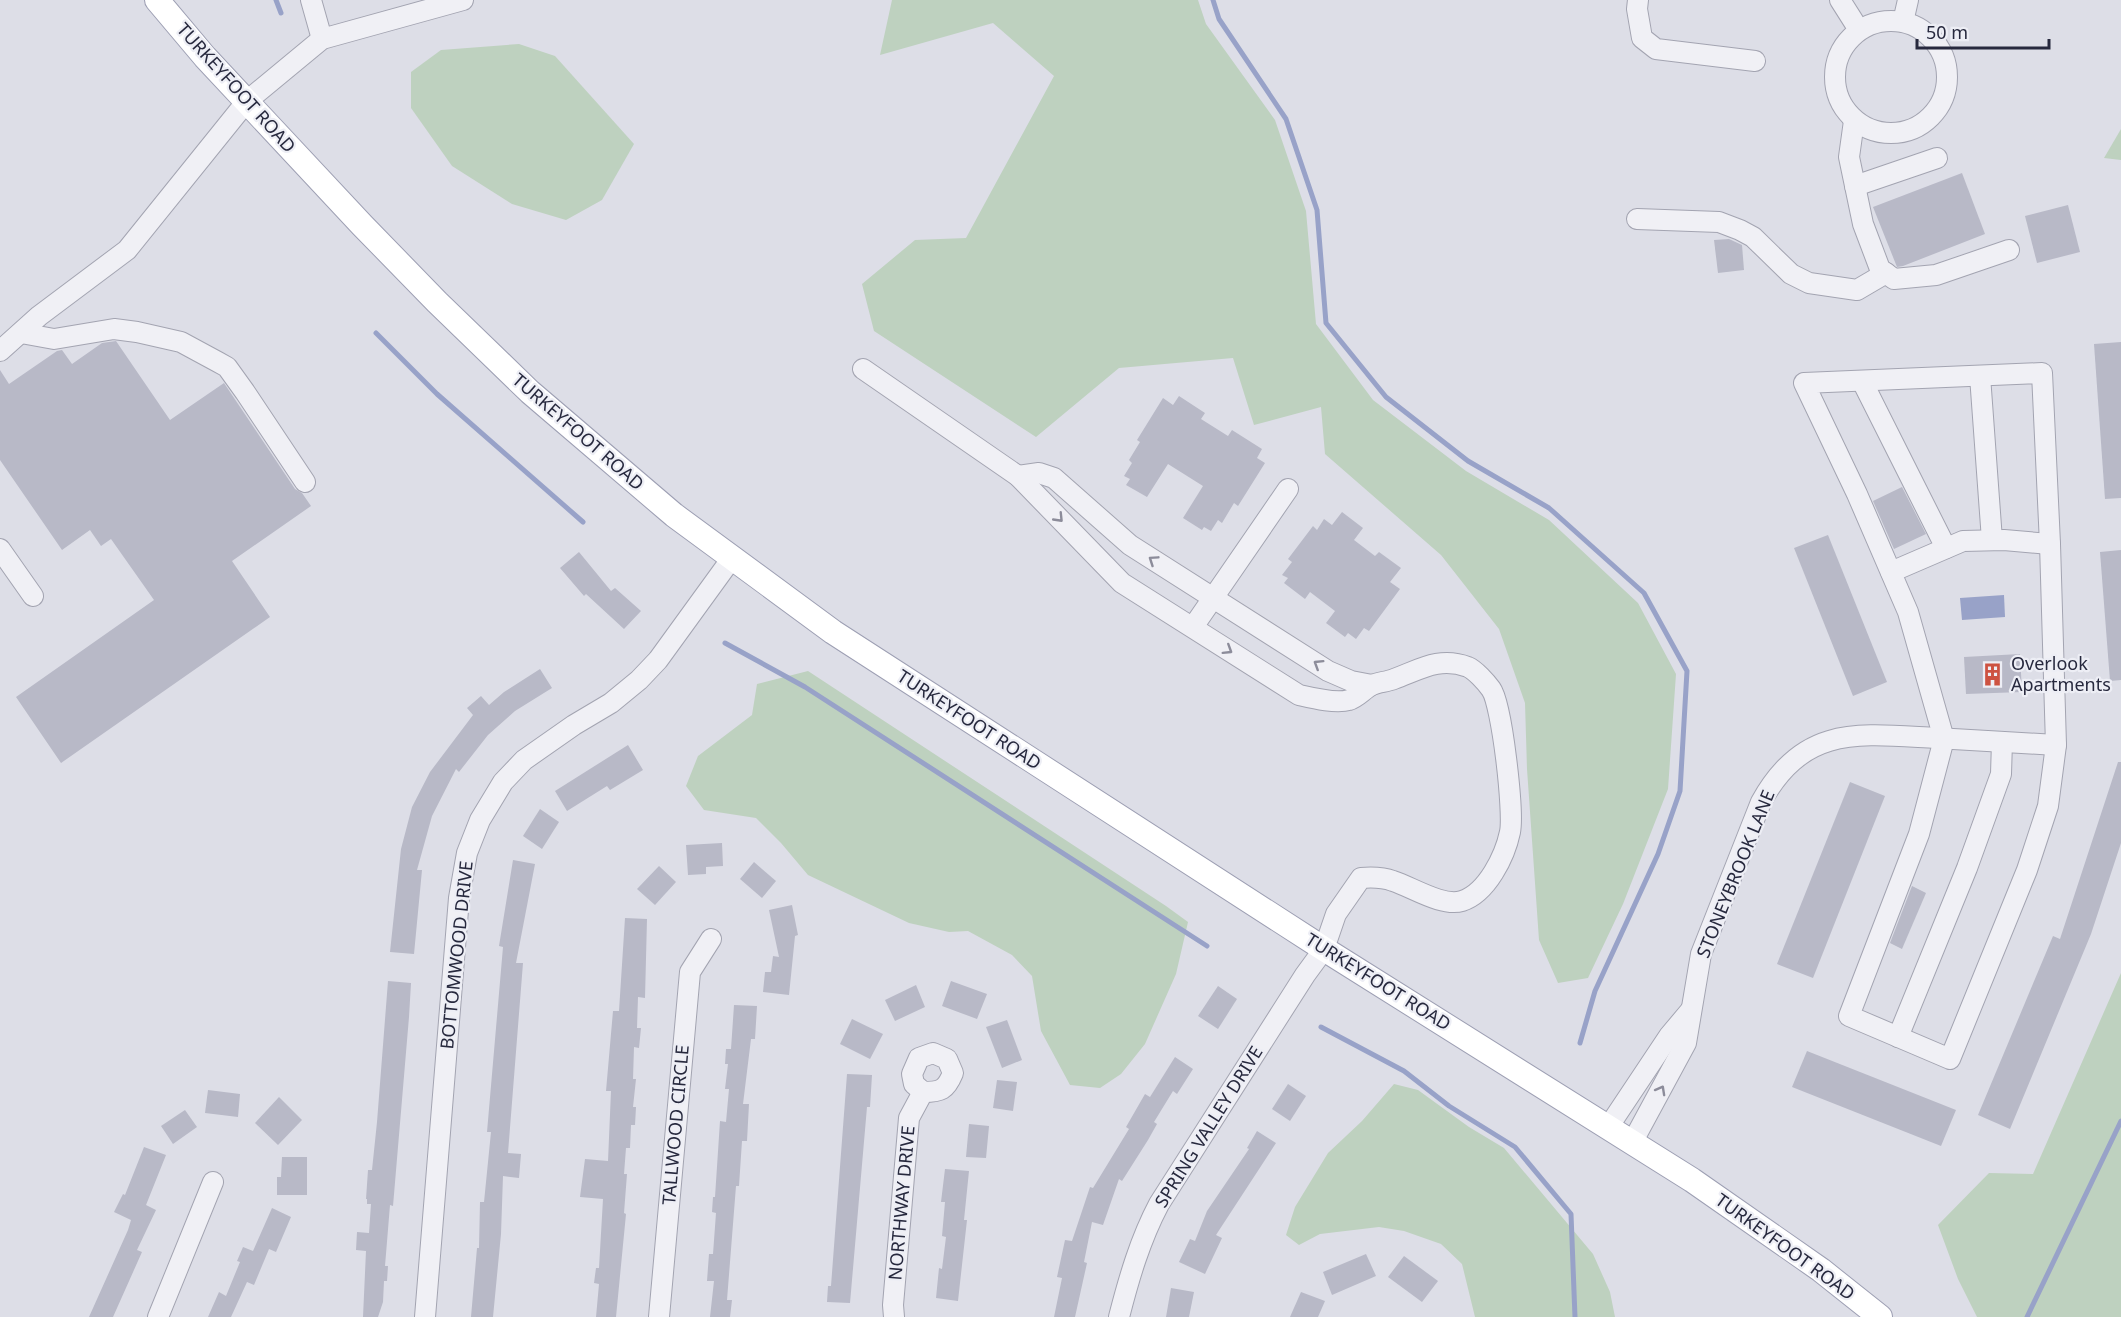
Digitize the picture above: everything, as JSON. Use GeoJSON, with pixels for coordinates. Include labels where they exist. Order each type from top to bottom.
{"type":"FeatureCollection","features":[{"type":"Feature","properties":{"kind":"main road","name":"TURKEYFOOT ROAD"},"geometry":{"type":"LineString","coordinates":[[157,0],[205,57],[370,234],[530,392],[641,488],[732,558],[833,632],[1324,949],[1633,1141],[1811,1263],[1880,1317]]}},
{"type":"Feature","properties":{"kind":"street"},"geometry":{"type":"LineString","coordinates":[[311,0],[322,39]]}},
{"type":"Feature","properties":{"kind":"street"},"geometry":{"type":"LineString","coordinates":[[0,351],[127,250],[247,101],[322,39],[463,0]]}},
{"type":"Feature","properties":{"kind":"street"},"geometry":{"type":"LineString","coordinates":[[1638,0],[1642,38],[1656,49],[1755,61]]}},
{"type":"Feature","properties":{"kind":"street"},"geometry":{"type":"LineString","coordinates":[[1840,0],[1859,30]]}},
{"type":"Feature","properties":{"kind":"street"},"geometry":{"type":"LineString","coordinates":[[1903,22],[1908,0]]}},
{"type":"Feature","properties":{"kind":"street"},"geometry":{"type":"LineString","coordinates":[[1880,22],[1903,22],[1920,29],[1934,41],[1944,57],[1947,76],[1945,94],[1937,111],[1923,124],[1906,132],[1888,134],[1869,130],[1854,121],[1842,107],[1836,91],[1834,74],[1838,57],[1846,42],[1859,30],[1880,22]]}},
{"type":"Feature","properties":{"kind":"street"},"geometry":{"type":"LineString","coordinates":[[1854,121],[1849,157],[1863,224],[1880,269],[1894,279],[1936,275],[2009,250]]}},
{"type":"Feature","properties":{"kind":"street"},"geometry":{"type":"LineString","coordinates":[[1855,186],[1937,158]]}},
{"type":"Feature","properties":{"kind":"street"},"geometry":{"type":"LineString","coordinates":[[1637,219],[1719,222],[1754,237],[1791,274],[1809,283],[1857,290],[1886,273]]}},
{"type":"Feature","properties":{"kind":"street"},"geometry":{"type":"LineString","coordinates":[[21,333],[54,339],[114,329],[181,342],[227,367],[306,482]]}},
{"type":"Feature","properties":{"kind":"street"},"geometry":{"type":"LineString","coordinates":[[863,369],[1018,476],[1122,583],[1299,695],[1321,699],[1350,700],[1372,685]]}},
{"type":"Feature","properties":{"kind":"street"},"geometry":{"type":"LineString","coordinates":[[2042,374],[2056,745],[2048,806],[2031,859],[1950,1059],[1849,1016],[1919,834],[1944,739],[1908,612],[1857,494],[1804,383],[1980,376],[2042,374]]}},
{"type":"Feature","properties":{"kind":"street"},"geometry":{"type":"LineString","coordinates":[[1980,376],[1992,540]]}},
{"type":"Feature","properties":{"kind":"street"},"geometry":{"type":"LineString","coordinates":[[1862,381],[1946,548]]}},
{"type":"Feature","properties":{"kind":"street"},"geometry":{"type":"LineString","coordinates":[[1018,476],[1039,473],[1054,478],[1130,545],[1212,599],[1328,671],[1351,681],[1372,685]]}},
{"type":"Feature","properties":{"kind":"street"},"geometry":{"type":"LineString","coordinates":[[1193,627],[1288,489]]}},
{"type":"Feature","properties":{"kind":"street"},"geometry":{"type":"LineString","coordinates":[[1891,572],[1963,541],[1992,540],[2050,544]]}},
{"type":"Feature","properties":{"kind":"street"},"geometry":{"type":"LineString","coordinates":[[0,549],[33,596]]}},
{"type":"Feature","properties":{"kind":"street","name":"BOTTOMWOOD DRIVE"},"geometry":{"type":"LineString","coordinates":[[425,1317],[459,898],[467,853],[476,831],[503,782],[524,760],[574,724],[611,703],[639,680],[658,660],[732,558]]}},
{"type":"Feature","properties":{"kind":"street","name":"SPRING VALLEY DRIVE"},"geometry":{"type":"LineString","coordinates":[[1119,1317],[1142,1239],[1159,1204],[1305,975],[1324,949],[1336,914],[1361,878],[1384,879],[1441,900],[1461,901],[1475,893],[1491,876],[1504,855],[1510,830],[1510,798],[1498,706],[1491,689],[1470,668],[1450,663],[1426,665],[1393,680],[1372,685]]}},
{"type":"Feature","properties":{"kind":"street","name":"STONEYBROOK LANE"},"geometry":{"type":"LineString","coordinates":[[1633,1141],[1686,1043],[1701,954],[1761,802],[1771,783],[1787,764],[1808,750],[1851,736],[2056,745]]}},
{"type":"Feature","properties":{"kind":"street"},"geometry":{"type":"LineString","coordinates":[[1898,1037],[1967,868],[2001,774],[2002,742]]}},
{"type":"Feature","properties":{"kind":"street","name":"TALLWOOD CIRCLE"},"geometry":{"type":"LineString","coordinates":[[659,1317],[690,972],[711,939]]}},
{"type":"Feature","properties":{"kind":"street"},"geometry":{"type":"LineString","coordinates":[[1609,1126],[1669,1036],[1690,1011]]}},
{"type":"Feature","properties":{"kind":"street","name":"NORTHWAY DRIVE"},"geometry":{"type":"LineString","coordinates":[[894,1317],[893,1305],[909,1118],[923,1092]]}},
{"type":"Feature","properties":{"kind":"street"},"geometry":{"type":"LineString","coordinates":[[158,1317],[213,1182]]}},
{"type":"Feature","properties":{"kind":"green space"},"geometry":{"type":"Polygon","coordinates":[[[892,0],[1198,0],[1206,24],[1275,120],[1306,211],[1316,324],[1373,400],[1466,471],[1549,520],[1638,603],[1676,674],[1668,789],[1623,904],[1588,978],[1558,983],[1539,940],[1527,769],[1525,703],[1499,629],[1441,555],[1325,454],[1321,407],[1254,425],[1233,358],[1119,368],[1036,437],[874,331],[862,284],[915,240],[966,238],[1054,76],[993,23],[880,55],[892,0]]]}},
{"type":"Feature","properties":{"kind":"green space"},"geometry":{"type":"Polygon","coordinates":[[[519,44],[555,56],[634,144],[602,200],[566,220],[512,204],[452,166],[411,108],[411,72],[441,50],[519,44]]]}},
{"type":"Feature","properties":{"kind":"green space"},"geometry":{"type":"Polygon","coordinates":[[[2121,129],[2121,160],[2104,158],[2121,129]]]}},
{"type":"Feature","properties":{"kind":"green space"},"geometry":{"type":"Polygon","coordinates":[[[808,671],[1188,922],[1176,974],[1145,1044],[1121,1074],[1100,1088],[1070,1085],[1041,1031],[1032,976],[1012,955],[968,931],[949,932],[909,923],[808,875],[756,818],[704,810],[686,786],[698,756],[752,715],[757,684],[808,671]]]}},
{"type":"Feature","properties":{"kind":"green space"},"geometry":{"type":"Polygon","coordinates":[[[2121,973],[2121,1317],[1977,1317],[1958,1279],[1938,1225],[1989,1173],[2033,1174],[2121,973]]]}},
{"type":"Feature","properties":{"kind":"green space"},"geometry":{"type":"Polygon","coordinates":[[[1394,1084],[1418,1090],[1469,1127],[1504,1148],[1593,1254],[1610,1292],[1615,1317],[1475,1317],[1462,1264],[1441,1244],[1404,1231],[1379,1227],[1320,1234],[1299,1245],[1286,1235],[1295,1207],[1328,1153],[1362,1121],[1394,1084]]]}},
{"type":"Feature","properties":{"kind":"water"},"geometry":{"type":"Polygon","coordinates":[[[2004,595],[2005,617],[1962,620],[1960,598],[2004,595]]]}},
{"type":"Feature","properties":{"kind":"building"},"geometry":{"type":"Polygon","coordinates":[[[1962,173],[1985,234],[1897,267],[1873,207],[1962,173]]]}},
{"type":"Feature","properties":{"kind":"building"},"geometry":{"type":"Polygon","coordinates":[[[2068,205],[2080,252],[2037,263],[2025,216],[2068,205]]]}},
{"type":"Feature","properties":{"kind":"building"},"geometry":{"type":"Polygon","coordinates":[[[1729,239],[1742,245],[1744,270],[1718,273],[1714,240],[1729,239]]]}},
{"type":"Feature","properties":{"kind":"building"},"geometry":{"type":"Polygon","coordinates":[[[116,341],[170,420],[224,383],[295,489],[302,493],[311,506],[232,561],[270,617],[61,763],[16,697],[154,600],[111,539],[101,546],[90,530],[62,550],[0,460],[0,370],[9,384],[57,351],[62,350],[72,364],[102,343],[116,341]]]}},
{"type":"Feature","properties":{"kind":"building"},"geometry":{"type":"Polygon","coordinates":[[[2121,342],[2121,498],[2105,499],[2094,344],[2121,342]]]}},
{"type":"Feature","properties":{"kind":"building"},"geometry":{"type":"Polygon","coordinates":[[[1179,396],[1205,413],[1201,419],[1228,436],[1232,430],[1262,449],[1257,458],[1265,463],[1238,506],[1234,503],[1222,523],[1218,520],[1211,531],[1204,527],[1202,530],[1183,518],[1203,486],[1168,464],[1147,497],[1126,485],[1130,479],[1124,476],[1132,463],[1129,460],[1140,442],[1137,440],[1163,398],[1173,405],[1179,396]]]}},
{"type":"Feature","properties":{"kind":"building"},"geometry":{"type":"Polygon","coordinates":[[[1902,487],[1926,534],[1894,549],[1873,501],[1902,487]]]}},
{"type":"Feature","properties":{"kind":"building"},"geometry":{"type":"Polygon","coordinates":[[[1342,512],[1363,528],[1354,540],[1375,556],[1379,552],[1401,568],[1390,582],[1400,589],[1369,631],[1364,628],[1356,639],[1348,633],[1345,637],[1326,623],[1335,611],[1310,592],[1305,599],[1284,583],[1288,578],[1282,575],[1292,562],[1288,559],[1313,526],[1317,530],[1324,519],[1332,525],[1342,512]]]}},
{"type":"Feature","properties":{"kind":"building"},"geometry":{"type":"Polygon","coordinates":[[[1828,535],[1887,682],[1853,696],[1794,548],[1828,535]]]}},
{"type":"Feature","properties":{"kind":"building"},"geometry":{"type":"Polygon","coordinates":[[[2121,550],[2121,680],[2110,681],[2100,552],[2121,550]]]}},
{"type":"Feature","properties":{"kind":"building"},"geometry":{"type":"Polygon","coordinates":[[[579,552],[611,591],[615,588],[641,611],[624,629],[586,594],[584,596],[560,568],[579,552]]]}},
{"type":"Feature","properties":{"kind":"building","name":"Overlook Apartments"},"geometry":{"type":"Polygon","coordinates":[[[2020,654],[2022,692],[1966,694],[1964,657],[2020,654]]]}},
{"type":"Feature","properties":{"kind":"building"},"geometry":{"type":"Polygon","coordinates":[[[540,669],[552,688],[515,711],[488,735],[459,772],[456,769],[432,816],[417,870],[422,870],[414,954],[390,952],[401,849],[412,807],[430,772],[473,715],[467,708],[481,696],[489,705],[504,692],[540,669]]]}},
{"type":"Feature","properties":{"kind":"building"},"geometry":{"type":"Polygon","coordinates":[[[628,745],[643,770],[610,790],[607,786],[567,811],[555,791],[628,745]]]}},
{"type":"Feature","properties":{"kind":"building"},"geometry":{"type":"Polygon","coordinates":[[[2118,762],[2121,762],[2121,843],[2091,934],[2010,1129],[1978,1115],[2053,936],[2060,939],[2118,762]]]}},
{"type":"Feature","properties":{"kind":"building"},"geometry":{"type":"Polygon","coordinates":[[[1850,782],[1885,796],[1813,978],[1777,964],[1850,782]]]}},
{"type":"Feature","properties":{"kind":"building"},"geometry":{"type":"Polygon","coordinates":[[[540,809],[559,822],[542,849],[523,836],[540,809]]]}},
{"type":"Feature","properties":{"kind":"building"},"geometry":{"type":"Polygon","coordinates":[[[722,843],[723,866],[706,867],[706,874],[688,875],[686,845],[722,843]]]}},
{"type":"Feature","properties":{"kind":"building"},"geometry":{"type":"Polygon","coordinates":[[[513,860],[535,864],[516,963],[523,963],[508,1153],[521,1154],[519,1178],[503,1176],[501,1234],[493,1317],[471,1317],[477,1248],[479,1248],[480,1202],[484,1202],[491,1132],[487,1132],[503,947],[499,946],[513,860]]]}},
{"type":"Feature","properties":{"kind":"building"},"geometry":{"type":"Polygon","coordinates":[[[754,862],[776,881],[762,898],[740,879],[754,862]]]}},
{"type":"Feature","properties":{"kind":"building"},"geometry":{"type":"Polygon","coordinates":[[[659,866],[676,882],[655,905],[637,889],[659,866]]]}},
{"type":"Feature","properties":{"kind":"building"},"geometry":{"type":"Polygon","coordinates":[[[1912,886],[1926,893],[1902,949],[1890,943],[1912,886]]]}},
{"type":"Feature","properties":{"kind":"building"},"geometry":{"type":"Polygon","coordinates":[[[792,905],[798,935],[795,936],[789,995],[763,992],[765,972],[771,972],[773,956],[779,957],[769,910],[792,905]]]}},
{"type":"Feature","properties":{"kind":"building"},"geometry":{"type":"Polygon","coordinates":[[[625,918],[647,919],[645,998],[638,997],[637,1028],[641,1028],[639,1048],[634,1047],[635,1125],[631,1125],[630,1148],[626,1148],[624,1213],[626,1214],[616,1317],[596,1317],[599,1284],[594,1283],[596,1268],[599,1268],[603,1199],[580,1197],[585,1159],[608,1161],[611,1091],[606,1091],[613,1011],[619,1011],[625,918]]]}},
{"type":"Feature","properties":{"kind":"building"},"geometry":{"type":"Polygon","coordinates":[[[388,981],[411,983],[409,1017],[393,1206],[390,1205],[385,1266],[388,1266],[387,1281],[384,1281],[383,1302],[378,1317],[363,1317],[366,1251],[356,1250],[357,1232],[369,1233],[371,1204],[367,1204],[366,1199],[368,1170],[372,1170],[388,981]]]}},
{"type":"Feature","properties":{"kind":"building"},"geometry":{"type":"Polygon","coordinates":[[[951,981],[987,994],[977,1019],[942,1006],[951,981]]]}},
{"type":"Feature","properties":{"kind":"building"},"geometry":{"type":"Polygon","coordinates":[[[916,985],[925,1007],[895,1021],[885,1000],[916,985]]]}},
{"type":"Feature","properties":{"kind":"building"},"geometry":{"type":"Polygon","coordinates":[[[1218,986],[1237,999],[1218,1029],[1198,1016],[1218,986]]]}},
{"type":"Feature","properties":{"kind":"building"},"geometry":{"type":"Polygon","coordinates":[[[734,1005],[757,1006],[755,1039],[751,1039],[743,1104],[749,1104],[747,1141],[742,1141],[739,1186],[736,1186],[727,1300],[732,1300],[730,1317],[710,1317],[714,1281],[707,1281],[709,1254],[713,1254],[716,1213],[712,1212],[713,1197],[715,1197],[720,1121],[726,1122],[729,1089],[725,1089],[728,1064],[725,1064],[726,1049],[731,1049],[734,1005]]]}},
{"type":"Feature","properties":{"kind":"building"},"geometry":{"type":"Polygon","coordinates":[[[852,1019],[883,1034],[870,1059],[840,1044],[852,1019]]]}},
{"type":"Feature","properties":{"kind":"building"},"geometry":{"type":"Polygon","coordinates":[[[1007,1020],[1022,1060],[1002,1068],[986,1027],[1007,1020]]]}},
{"type":"Feature","properties":{"kind":"building"},"geometry":{"type":"Polygon","coordinates":[[[1807,1051],[1956,1110],[1941,1146],[1792,1087],[1807,1051]]]}},
{"type":"Feature","properties":{"kind":"building"},"geometry":{"type":"Polygon","coordinates":[[[1175,1057],[1193,1069],[1177,1094],[1173,1091],[1154,1122],[1157,1124],[1148,1140],[1122,1181],[1119,1179],[1103,1225],[1092,1222],[1084,1262],[1087,1263],[1075,1317],[1054,1317],[1062,1278],[1057,1277],[1065,1240],[1072,1241],[1090,1187],[1093,1188],[1129,1129],[1126,1127],[1145,1094],[1150,1097],[1175,1057]]]}},
{"type":"Feature","properties":{"kind":"building"},"geometry":{"type":"Polygon","coordinates":[[[847,1074],[872,1075],[870,1107],[867,1107],[850,1303],[827,1302],[828,1286],[831,1286],[847,1074]]]}},
{"type":"Feature","properties":{"kind":"building"},"geometry":{"type":"Polygon","coordinates":[[[997,1080],[1017,1082],[1013,1111],[993,1108],[997,1080]]]}},
{"type":"Feature","properties":{"kind":"building"},"geometry":{"type":"Polygon","coordinates":[[[1288,1084],[1306,1096],[1290,1121],[1272,1109],[1288,1084]]]}},
{"type":"Feature","properties":{"kind":"building"},"geometry":{"type":"Polygon","coordinates":[[[208,1090],[240,1094],[238,1117],[205,1113],[208,1090]]]}},
{"type":"Feature","properties":{"kind":"building"},"geometry":{"type":"Polygon","coordinates":[[[279,1097],[302,1120],[278,1145],[255,1123],[279,1097]]]}},
{"type":"Feature","properties":{"kind":"building"},"geometry":{"type":"Polygon","coordinates":[[[185,1110],[197,1127],[173,1144],[161,1126],[185,1110]]]}},
{"type":"Feature","properties":{"kind":"building"},"geometry":{"type":"Polygon","coordinates":[[[969,1124],[989,1126],[986,1158],[966,1157],[969,1124]]]}},
{"type":"Feature","properties":{"kind":"building"},"geometry":{"type":"Polygon","coordinates":[[[1257,1131],[1276,1143],[1216,1235],[1222,1238],[1205,1274],[1179,1262],[1190,1239],[1195,1241],[1207,1211],[1249,1149],[1247,1148],[1257,1131]]]}},
{"type":"Feature","properties":{"kind":"building"},"geometry":{"type":"Polygon","coordinates":[[[144,1147],[166,1155],[146,1205],[156,1210],[137,1250],[142,1252],[113,1317],[89,1317],[128,1230],[131,1220],[114,1212],[123,1194],[125,1195],[144,1147]]]}},
{"type":"Feature","properties":{"kind":"building"},"geometry":{"type":"Polygon","coordinates":[[[282,1157],[307,1157],[307,1195],[277,1195],[277,1177],[281,1177],[282,1157]]]}},
{"type":"Feature","properties":{"kind":"building"},"geometry":{"type":"Polygon","coordinates":[[[945,1169],[969,1171],[964,1220],[967,1220],[958,1301],[936,1298],[939,1268],[942,1269],[946,1237],[942,1236],[945,1202],[941,1202],[945,1169]]]}},
{"type":"Feature","properties":{"kind":"building"},"geometry":{"type":"Polygon","coordinates":[[[272,1208],[291,1217],[276,1252],[269,1249],[254,1285],[247,1282],[231,1317],[208,1317],[219,1292],[226,1296],[240,1262],[237,1261],[243,1247],[253,1251],[272,1208]]]}},
{"type":"Feature","properties":{"kind":"building"},"geometry":{"type":"Polygon","coordinates":[[[1366,1254],[1376,1276],[1332,1295],[1323,1272],[1366,1254]]]}},
{"type":"Feature","properties":{"kind":"building"},"geometry":{"type":"Polygon","coordinates":[[[1404,1256],[1438,1281],[1422,1302],[1388,1277],[1404,1256]]]}},
{"type":"Feature","properties":{"kind":"building"},"geometry":{"type":"Polygon","coordinates":[[[1171,1288],[1194,1292],[1189,1317],[1166,1317],[1171,1288]]]}},
{"type":"Feature","properties":{"kind":"building"},"geometry":{"type":"Polygon","coordinates":[[[1301,1292],[1325,1301],[1318,1317],[1290,1317],[1301,1292]]]}},
{"type":"Feature","properties":{"kind":"waterway"},"geometry":{"type":"LineString","coordinates":[[276,0],[281,13]]}},
{"type":"Feature","properties":{"kind":"waterway"},"geometry":{"type":"LineString","coordinates":[[1213,0],[1219,19],[1286,119],[1317,210],[1326,323],[1386,397],[1468,461],[1549,508],[1644,593],[1687,671],[1680,791],[1658,854],[1595,991],[1580,1043]]}},
{"type":"Feature","properties":{"kind":"waterway"},"geometry":{"type":"LineString","coordinates":[[376,333],[437,394],[583,522]]}},
{"type":"Feature","properties":{"kind":"waterway"},"geometry":{"type":"LineString","coordinates":[[725,643],[805,687],[1207,946]]}},
{"type":"Feature","properties":{"kind":"waterway"},"geometry":{"type":"LineString","coordinates":[[1321,1027],[1404,1071],[1449,1106],[1515,1147],[1571,1214],[1575,1317]]}},
{"type":"Feature","properties":{"kind":"waterway"},"geometry":{"type":"LineString","coordinates":[[2027,1317],[2121,1121]]}},
{"type":"Feature","properties":{"kind":"place","name":"Overlook Apartments"},"geometry":{"type":"Point","coordinates":[1993,674]}}]}
